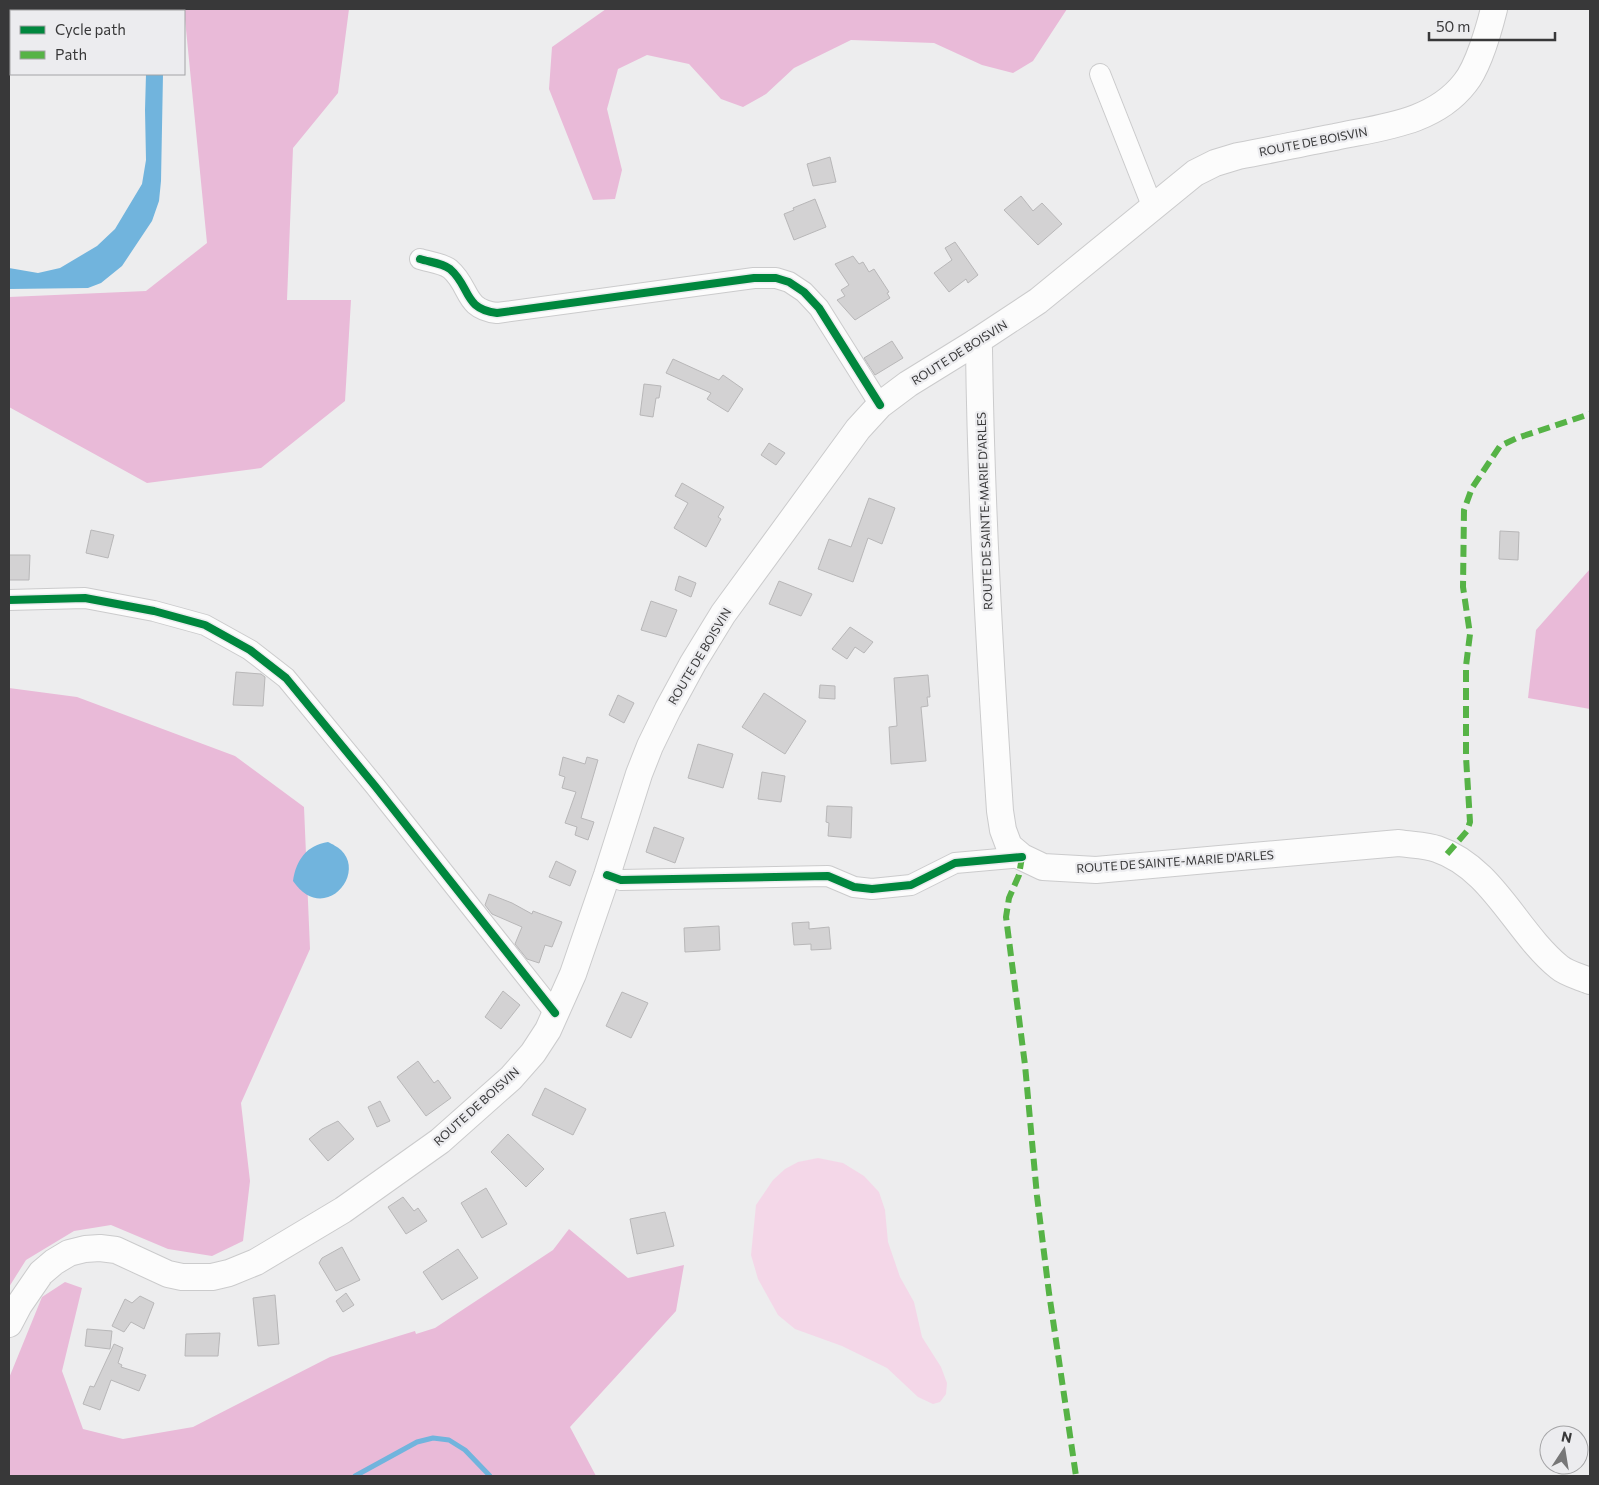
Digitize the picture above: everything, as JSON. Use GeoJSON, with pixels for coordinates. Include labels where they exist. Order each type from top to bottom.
{"type":"FeatureCollection","features":[{"type":"Feature","properties":{"kind":"main road","name":"ROUTE DE BOISVIN"},"geometry":{"type":"LineString","coordinates":[[9,1324],[19,1305],[41,1273],[54,1262],[69,1254],[85,1248],[100,1248],[116,1250],[168,1274],[182,1277],[212,1276],[229,1273],[256,1262],[343,1210],[440,1141],[511,1078],[533,1053],[548,1030],[573,974],[650,746],[693,663],[734,598],[858,429],[880,405],[908,384],[1038,301],[1195,173],[1215,163],[1238,156],[1400,124],[1426,114],[1450,100],[1466,82],[1483,45],[1494,9]]}},
{"type":"Feature","properties":{"kind":"main road","name":"ROUTE DE SAINTE-MARIE D'ARLES"},"geometry":{"type":"LineString","coordinates":[[976,342],[979,349],[980,426],[990,650],[1000,811],[1009,846],[1022,858],[1043,867],[1096,870],[1399,843],[1437,848],[1464,862],[1492,890],[1530,937],[1560,968],[1590,981]]}},
{"type":"Feature","properties":{"kind":"street"},"geometry":{"type":"LineString","coordinates":[[1100,74],[1153,208]]}},
{"type":"Feature","properties":{"kind":"street"},"geometry":{"type":"LineString","coordinates":[[420,259],[449,268],[480,310],[497,313],[754,278],[776,278],[789,282],[804,292],[819,308],[880,405]]}},
{"type":"Feature","properties":{"kind":"street"},"geometry":{"type":"LineString","coordinates":[[9,600],[85,598],[154,610],[205,625],[250,650],[286,678],[375,786],[555,1013]]}},
{"type":"Feature","properties":{"kind":"street"},"geometry":{"type":"LineString","coordinates":[[607,875],[621,880],[828,876],[854,887],[872,889],[911,885],[955,863],[1022,858]]}},
{"type":"Feature","properties":{"kind":"shaded area"},"geometry":{"type":"Polygon","coordinates":[[[349,9],[338,93],[293,148],[287,300],[351,300],[345,401],[261,468],[147,483],[9,407],[9,297],[146,291],[207,243],[184,10],[349,9]]]}},
{"type":"Feature","properties":{"kind":"shaded area"},"geometry":{"type":"Polygon","coordinates":[[[606,9],[1067,9],[1033,61],[1013,73],[982,65],[934,43],[851,40],[794,68],[766,94],[743,107],[721,99],[689,64],[647,55],[618,69],[607,109],[622,170],[615,199],[593,200],[549,89],[552,47],[606,9]]]}},
{"type":"Feature","properties":{"kind":"shaded area"},"geometry":{"type":"Polygon","coordinates":[[[1590,569],[1590,709],[1528,698],[1536,630],[1590,569]]]}},
{"type":"Feature","properties":{"kind":"shaded area"},"geometry":{"type":"Polygon","coordinates":[[[9,688],[77,697],[235,756],[304,807],[310,949],[241,1103],[250,1181],[243,1241],[212,1256],[168,1249],[111,1225],[74,1231],[26,1260],[9,1287],[9,688]]]}},
{"type":"Feature","properties":{"kind":"shaded area"},"geometry":{"type":"Polygon","coordinates":[[[818,1158],[843,1163],[864,1176],[879,1192],[885,1210],[888,1242],[900,1277],[914,1302],[922,1337],[941,1367],[947,1383],[946,1394],[940,1402],[933,1404],[918,1397],[887,1368],[842,1346],[795,1329],[778,1315],[758,1279],[751,1255],[756,1205],[773,1180],[785,1169],[798,1162],[818,1158]]]}},
{"type":"Feature","properties":{"kind":"shaded area"},"geometry":{"type":"Polygon","coordinates":[[[569,1229],[628,1278],[684,1265],[676,1311],[570,1427],[596,1476],[9,1476],[9,1378],[42,1297],[65,1282],[82,1288],[62,1371],[83,1429],[123,1439],[193,1427],[330,1357],[415,1331],[416,1334],[435,1328],[553,1250],[569,1229]]]}},
{"type":"Feature","properties":{"kind":"water"},"geometry":{"type":"Polygon","coordinates":[[[146,75],[163,75],[159,201],[152,221],[122,266],[101,283],[88,288],[9,289],[9,268],[38,273],[60,268],[97,246],[115,229],[142,184],[146,160],[146,75]]]}},
{"type":"Feature","properties":{"kind":"water"},"geometry":{"type":"Polygon","coordinates":[[[328,842],[341,850],[348,860],[349,872],[345,882],[338,891],[328,897],[317,898],[305,893],[293,881],[297,866],[308,850],[328,842]]]}},
{"type":"Feature","properties":{"kind":"building"},"geometry":{"type":"Polygon","coordinates":[[[830,157],[836,182],[813,186],[807,164],[830,157]]]}},
{"type":"Feature","properties":{"kind":"building"},"geometry":{"type":"Polygon","coordinates":[[[1021,196],[1033,211],[1042,203],[1062,224],[1038,245],[1004,210],[1021,196]]]}},
{"type":"Feature","properties":{"kind":"building"},"geometry":{"type":"Polygon","coordinates":[[[815,199],[826,227],[794,240],[784,214],[815,199]]]}},
{"type":"Feature","properties":{"kind":"building"},"geometry":{"type":"Polygon","coordinates":[[[955,242],[978,275],[968,283],[966,279],[949,292],[934,273],[952,260],[945,248],[955,242]]]}},
{"type":"Feature","properties":{"kind":"building"},"geometry":{"type":"Polygon","coordinates":[[[853,256],[859,264],[863,262],[869,272],[874,269],[889,292],[887,293],[890,298],[855,320],[837,300],[845,296],[841,290],[849,285],[835,264],[853,256]]]}},
{"type":"Feature","properties":{"kind":"building"},"geometry":{"type":"Polygon","coordinates":[[[892,341],[903,358],[875,375],[864,358],[892,341]]]}},
{"type":"Feature","properties":{"kind":"building"},"geometry":{"type":"Polygon","coordinates":[[[673,359],[719,380],[723,375],[743,389],[728,412],[707,399],[711,393],[666,373],[673,359]]]}},
{"type":"Feature","properties":{"kind":"building"},"geometry":{"type":"Polygon","coordinates":[[[644,384],[661,386],[659,398],[656,398],[653,417],[640,415],[644,384]]]}},
{"type":"Feature","properties":{"kind":"building"},"geometry":{"type":"Polygon","coordinates":[[[769,443],[785,453],[776,465],[761,455],[769,443]]]}},
{"type":"Feature","properties":{"kind":"building"},"geometry":{"type":"Polygon","coordinates":[[[682,483],[724,507],[718,517],[721,519],[706,547],[674,528],[688,503],[675,496],[682,483]]]}},
{"type":"Feature","properties":{"kind":"building"},"geometry":{"type":"Polygon","coordinates":[[[869,498],[895,508],[882,544],[868,538],[853,582],[818,569],[829,539],[851,547],[869,498]]]}},
{"type":"Feature","properties":{"kind":"building"},"geometry":{"type":"Polygon","coordinates":[[[91,530],[114,535],[108,558],[86,553],[91,530]]]}},
{"type":"Feature","properties":{"kind":"building"},"geometry":{"type":"Polygon","coordinates":[[[1500,531],[1519,532],[1518,560],[1499,559],[1500,531]]]}},
{"type":"Feature","properties":{"kind":"building"},"geometry":{"type":"Polygon","coordinates":[[[9,555],[30,555],[29,580],[9,580],[9,555]]]}},
{"type":"Feature","properties":{"kind":"building"},"geometry":{"type":"Polygon","coordinates":[[[679,576],[696,583],[691,597],[675,590],[679,576]]]}},
{"type":"Feature","properties":{"kind":"building"},"geometry":{"type":"Polygon","coordinates":[[[779,581],[812,594],[801,616],[769,604],[779,581]]]}},
{"type":"Feature","properties":{"kind":"building"},"geometry":{"type":"Polygon","coordinates":[[[651,601],[677,610],[666,637],[641,630],[651,601]]]}},
{"type":"Feature","properties":{"kind":"building"},"geometry":{"type":"Polygon","coordinates":[[[850,627],[873,642],[864,653],[855,647],[847,659],[832,649],[850,627]]]}},
{"type":"Feature","properties":{"kind":"building"},"geometry":{"type":"Polygon","coordinates":[[[236,672],[261,674],[265,677],[263,706],[233,705],[236,672]]]}},
{"type":"Feature","properties":{"kind":"building"},"geometry":{"type":"Polygon","coordinates":[[[928,675],[930,697],[927,697],[928,706],[921,707],[926,761],[891,764],[889,727],[897,726],[894,678],[928,675]]]}},
{"type":"Feature","properties":{"kind":"building"},"geometry":{"type":"Polygon","coordinates":[[[820,685],[835,686],[835,699],[819,698],[820,685]]]}},
{"type":"Feature","properties":{"kind":"building"},"geometry":{"type":"Polygon","coordinates":[[[764,693],[806,721],[785,754],[742,727],[764,693]]]}},
{"type":"Feature","properties":{"kind":"building"},"geometry":{"type":"Polygon","coordinates":[[[618,695],[634,703],[624,723],[609,715],[618,695]]]}},
{"type":"Feature","properties":{"kind":"building"},"geometry":{"type":"Polygon","coordinates":[[[698,744],[733,754],[723,788],[688,778],[698,744]]]}},
{"type":"Feature","properties":{"kind":"building"},"geometry":{"type":"Polygon","coordinates":[[[563,757],[585,764],[587,757],[598,760],[581,818],[594,822],[588,840],[575,835],[577,827],[565,823],[576,792],[562,788],[565,777],[559,775],[563,757]]]}},
{"type":"Feature","properties":{"kind":"building"},"geometry":{"type":"Polygon","coordinates":[[[762,772],[785,776],[781,802],[758,799],[762,772]]]}},
{"type":"Feature","properties":{"kind":"building"},"geometry":{"type":"Polygon","coordinates":[[[827,806],[852,807],[851,838],[828,836],[829,823],[826,822],[827,806]]]}},
{"type":"Feature","properties":{"kind":"building"},"geometry":{"type":"Polygon","coordinates":[[[654,827],[684,838],[675,863],[646,852],[654,827]]]}},
{"type":"Feature","properties":{"kind":"building"},"geometry":{"type":"Polygon","coordinates":[[[556,861],[576,871],[570,886],[549,877],[556,861]]]}},
{"type":"Feature","properties":{"kind":"building"},"geometry":{"type":"Polygon","coordinates":[[[489,894],[512,903],[532,914],[533,911],[562,922],[552,947],[545,945],[539,963],[527,959],[515,944],[522,927],[492,914],[485,905],[489,894]]]}},
{"type":"Feature","properties":{"kind":"building"},"geometry":{"type":"Polygon","coordinates":[[[809,922],[809,929],[829,927],[831,949],[811,950],[811,944],[794,945],[792,923],[809,922]]]}},
{"type":"Feature","properties":{"kind":"building"},"geometry":{"type":"Polygon","coordinates":[[[719,926],[720,950],[685,952],[684,928],[719,926]]]}},
{"type":"Feature","properties":{"kind":"building"},"geometry":{"type":"Polygon","coordinates":[[[503,991],[520,1005],[501,1029],[485,1017],[503,991]]]}},
{"type":"Feature","properties":{"kind":"building"},"geometry":{"type":"Polygon","coordinates":[[[622,992],[648,1003],[631,1038],[606,1026],[622,992]]]}},
{"type":"Feature","properties":{"kind":"building"},"geometry":{"type":"Polygon","coordinates":[[[418,1061],[434,1083],[438,1080],[451,1098],[426,1116],[397,1077],[418,1061]]]}},
{"type":"Feature","properties":{"kind":"building"},"geometry":{"type":"Polygon","coordinates":[[[545,1088],[586,1109],[573,1135],[532,1115],[545,1088]]]}},
{"type":"Feature","properties":{"kind":"building"},"geometry":{"type":"Polygon","coordinates":[[[380,1101],[390,1121],[377,1127],[368,1107],[380,1101]]]}},
{"type":"Feature","properties":{"kind":"building"},"geometry":{"type":"Polygon","coordinates":[[[338,1121],[354,1139],[328,1161],[309,1139],[322,1129],[338,1121]]]}},
{"type":"Feature","properties":{"kind":"building"},"geometry":{"type":"Polygon","coordinates":[[[508,1134],[544,1169],[526,1187],[491,1152],[508,1134]]]}},
{"type":"Feature","properties":{"kind":"building"},"geometry":{"type":"Polygon","coordinates":[[[486,1188],[507,1224],[482,1238],[461,1203],[486,1188]]]}},
{"type":"Feature","properties":{"kind":"building"},"geometry":{"type":"Polygon","coordinates":[[[403,1197],[414,1211],[418,1208],[427,1221],[406,1234],[388,1207],[403,1197]]]}},
{"type":"Feature","properties":{"kind":"building"},"geometry":{"type":"Polygon","coordinates":[[[665,1212],[674,1246],[637,1254],[630,1219],[665,1212]]]}},
{"type":"Feature","properties":{"kind":"building"},"geometry":{"type":"Polygon","coordinates":[[[342,1247],[360,1280],[336,1291],[319,1263],[322,1258],[342,1247]]]}},
{"type":"Feature","properties":{"kind":"building"},"geometry":{"type":"Polygon","coordinates":[[[458,1249],[478,1278],[442,1300],[423,1272],[458,1249]]]}},
{"type":"Feature","properties":{"kind":"building"},"geometry":{"type":"Polygon","coordinates":[[[346,1293],[354,1305],[343,1312],[336,1301],[346,1293]]]}},
{"type":"Feature","properties":{"kind":"building"},"geometry":{"type":"Polygon","coordinates":[[[275,1295],[279,1344],[258,1346],[253,1298],[275,1295]]]}},
{"type":"Feature","properties":{"kind":"building"},"geometry":{"type":"Polygon","coordinates":[[[140,1296],[154,1303],[144,1329],[131,1322],[124,1332],[112,1326],[125,1299],[132,1303],[140,1296]]]}},
{"type":"Feature","properties":{"kind":"building"},"geometry":{"type":"Polygon","coordinates":[[[87,1329],[112,1331],[110,1349],[85,1346],[87,1329]]]}},
{"type":"Feature","properties":{"kind":"building"},"geometry":{"type":"Polygon","coordinates":[[[220,1333],[218,1356],[185,1356],[186,1334],[220,1333]]]}},
{"type":"Feature","properties":{"kind":"building"},"geometry":{"type":"Polygon","coordinates":[[[114,1344],[123,1348],[118,1363],[122,1365],[121,1367],[146,1375],[139,1391],[111,1380],[100,1410],[83,1404],[90,1386],[94,1387],[114,1344]]]}},
{"type":"Feature","properties":{"kind":"waterway"},"geometry":{"type":"LineString","coordinates":[[355,1476],[417,1442],[433,1438],[449,1440],[465,1450],[490,1476]]}},
{"type":"Feature","properties":{"kind":"marked path"},"geometry":{"type":"LineString","coordinates":[[1447,854],[1467,831],[1470,822],[1466,757],[1466,666],[1470,634],[1463,587],[1464,510],[1472,488],[1500,446],[1517,438],[1590,414]]}},
{"type":"Feature","properties":{"kind":"marked path"},"geometry":{"type":"LineString","coordinates":[[1022,857],[1019,875],[1009,898],[1006,917],[1025,1065],[1037,1196],[1049,1293],[1076,1476]]}},
{"type":"Feature","properties":{"kind":"cycle path"},"geometry":{"type":"LineString","coordinates":[[420,259],[450,269],[478,307],[497,313],[754,278],[776,278],[789,282],[804,292],[819,308],[880,405]]}},
{"type":"Feature","properties":{"kind":"cycle path"},"geometry":{"type":"LineString","coordinates":[[9,600],[85,598],[154,611],[205,625],[250,650],[286,678],[375,786],[555,1013]]}},
{"type":"Feature","properties":{"kind":"cycle path"},"geometry":{"type":"LineString","coordinates":[[607,875],[621,880],[828,876],[854,887],[872,889],[911,885],[955,863],[1022,857]]}}]}
